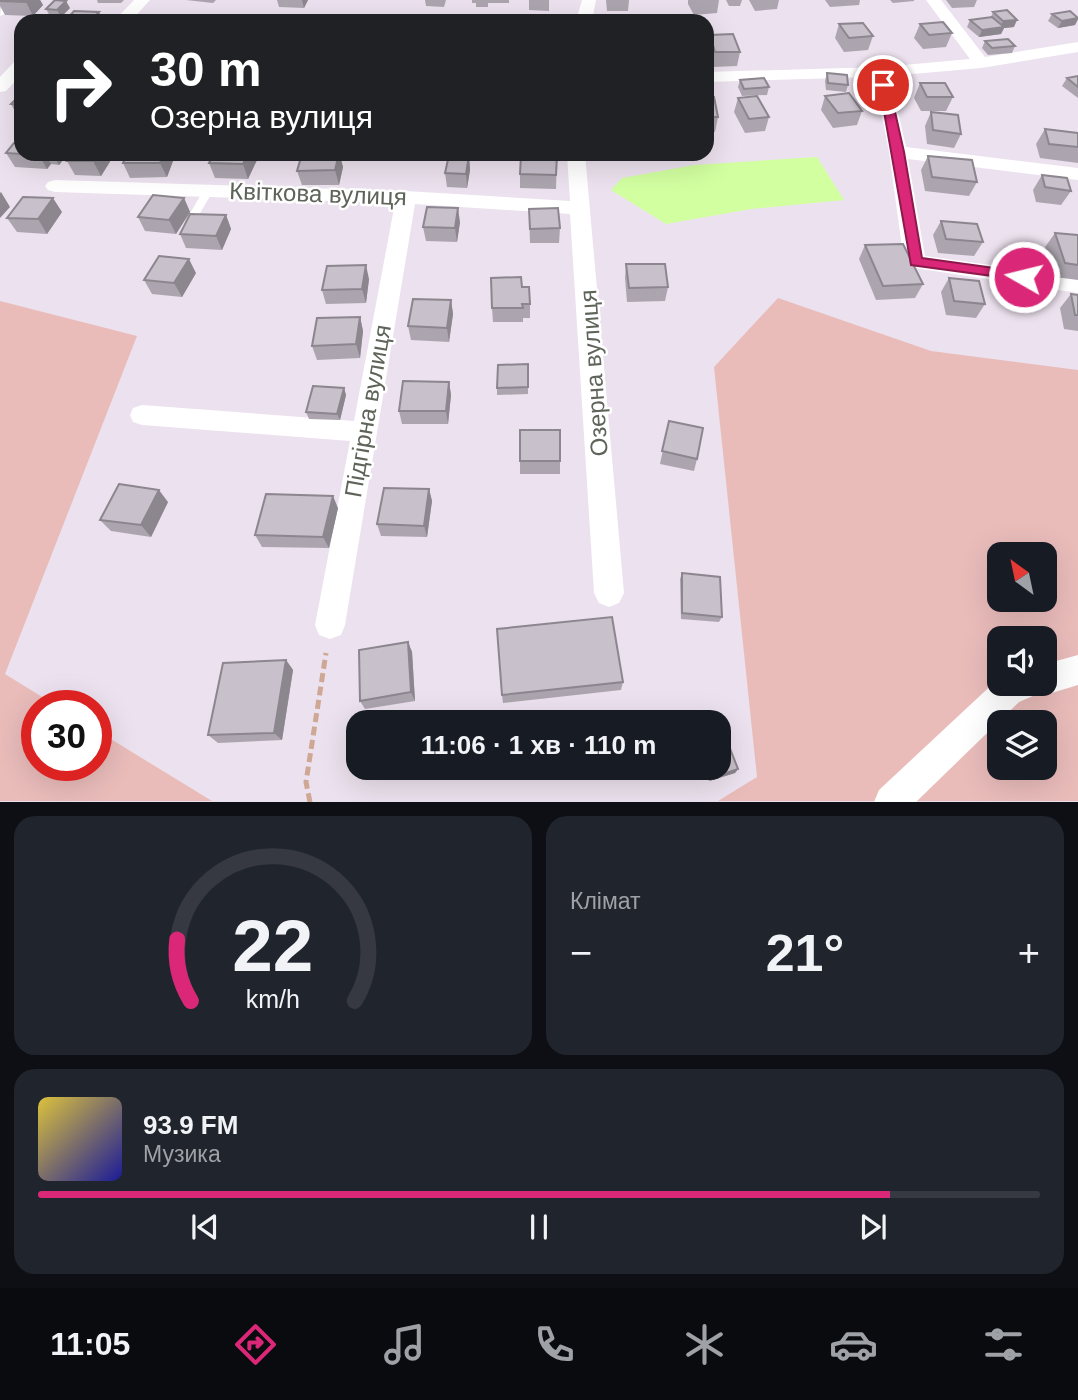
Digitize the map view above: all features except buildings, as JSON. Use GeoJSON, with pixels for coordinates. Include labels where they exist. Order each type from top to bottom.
{"type":"FeatureCollection","features":[{"type":"Feature","properties":{"kind":"street"},"geometry":{"type":"LineString","coordinates":[[0,11],[12,0]]}},
{"type":"Feature","properties":{"kind":"street"},"geometry":{"type":"LineString","coordinates":[[129,14],[143,0]]}},
{"type":"Feature","properties":{"kind":"street"},"geometry":{"type":"LineString","coordinates":[[933,0],[981,63]]}},
{"type":"Feature","properties":{"kind":"street"},"geometry":{"type":"LineString","coordinates":[[714,77],[881,72],[981,63],[1078,47]]}},
{"type":"Feature","properties":{"kind":"street"},"geometry":{"type":"LineString","coordinates":[[0,87],[14,71]]}},
{"type":"Feature","properties":{"kind":"street"},"geometry":{"type":"LineString","coordinates":[[881,72],[898,152],[915,262],[1078,285]]}},
{"type":"Feature","properties":{"kind":"street"},"geometry":{"type":"LineString","coordinates":[[898,152],[1078,174]]}},
{"type":"Feature","properties":{"kind":"street","name":"Озерна вулиця"},"geometry":{"type":"LineString","coordinates":[[577,161],[609,593]]}},
{"type":"Feature","properties":{"kind":"street","name":"Квіткова вулиця"},"geometry":{"type":"LineString","coordinates":[[55,186],[406,197],[580,208]]}},
{"type":"Feature","properties":{"kind":"street","name":"Підгірна вулиця"},"geometry":{"type":"LineString","coordinates":[[330,625],[406,197]]}},
{"type":"Feature","properties":{"kind":"street"},"geometry":{"type":"LineString","coordinates":[[142,415],[364,432]]}},
{"type":"Feature","properties":{"kind":"street"},"geometry":{"type":"LineString","coordinates":[[1057,676],[1078,670]]}},
{"type":"Feature","properties":{"kind":"street"},"geometry":{"type":"LineString","coordinates":[[891,802],[1003,696]]}},
{"type":"Feature","properties":{"kind":"lane"},"geometry":{"type":"LineString","coordinates":[[181,235],[208,191]]}},
{"type":"Feature","properties":{"kind":"path"},"geometry":{"type":"LineString","coordinates":[[310,802],[306,782],[330,625]]}},
{"type":"Feature","properties":{"kind":"shaded area"},"geometry":{"type":"Polygon","coordinates":[[[817,157],[844,200],[751,209],[666,224],[611,190],[622,178],[694,165],[817,157]]]}},
{"type":"Feature","properties":{"kind":"shaded area"},"geometry":{"type":"Polygon","coordinates":[[[778,298],[931,351],[1078,370],[1078,801],[718,801],[757,777],[714,367],[778,298]]]}},
{"type":"Feature","properties":{"kind":"shaded area"},"geometry":{"type":"Polygon","coordinates":[[[0,301],[137,336],[5,674],[31,690],[21,690],[21,781],[112,781],[112,740],[212,801],[0,801],[0,301]]]}},
{"type":"Feature","properties":{"kind":"route"},"geometry":{"type":"LineString","coordinates":[[883,85],[898,152],[915,262],[1024,277]]}}]}
